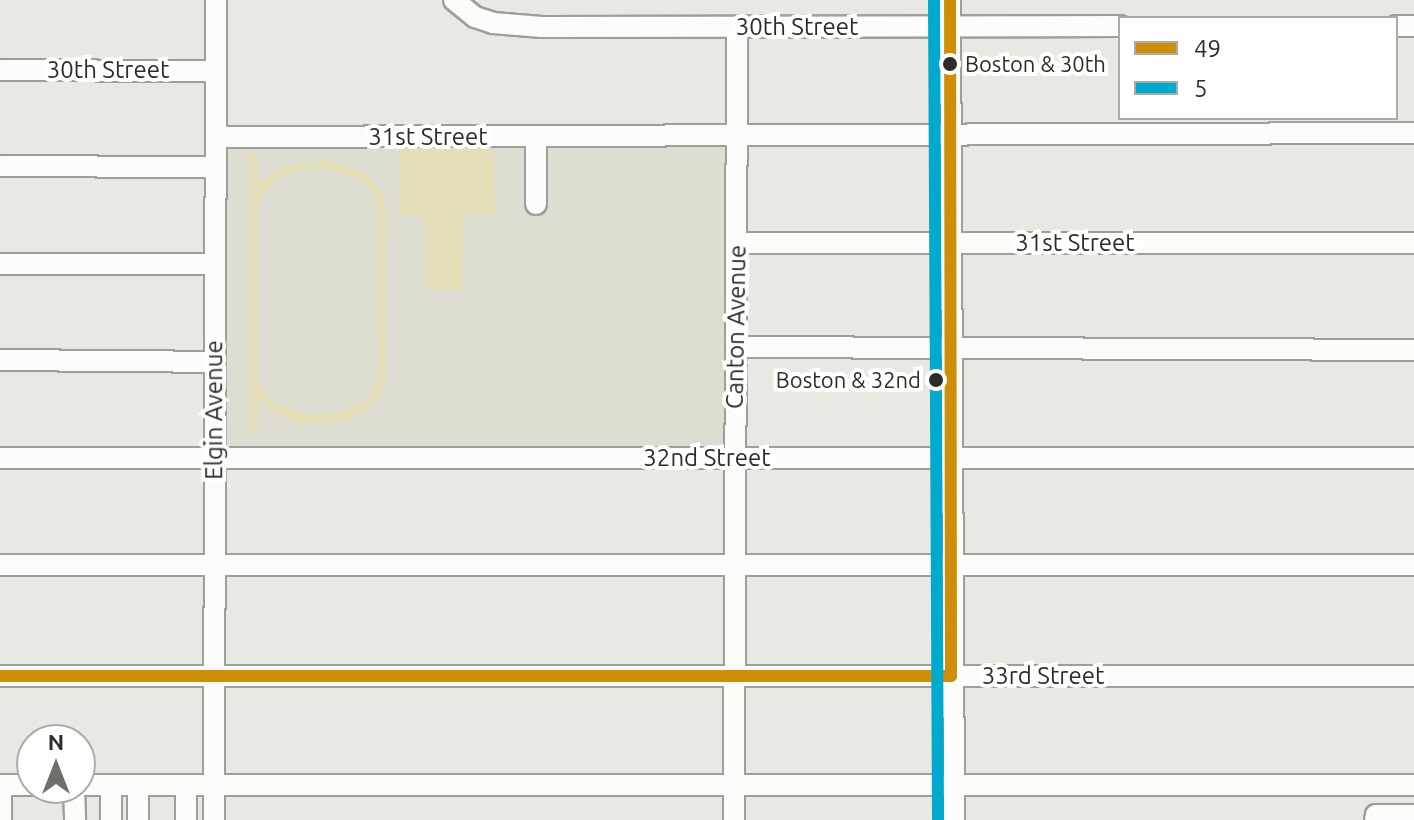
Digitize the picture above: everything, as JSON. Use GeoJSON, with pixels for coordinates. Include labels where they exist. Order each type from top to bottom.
{"type":"FeatureCollection","features":[{"type":"Feature","properties":{"kind":"street","name":"Elgin Avenue"},"geometry":{"type":"LineString","coordinates":[[214,820],[216,0]]}},
{"type":"Feature","properties":{"kind":"street","name":"30th Street"},"geometry":{"type":"LineString","coordinates":[[454,0],[475,17],[508,25],[1118,26]]}},
{"type":"Feature","properties":{"kind":"street"},"geometry":{"type":"LineString","coordinates":[[950,0],[954,820]]}},
{"type":"Feature","properties":{"kind":"street","name":"Canton Avenue"},"geometry":{"type":"LineString","coordinates":[[734,820],[737,27]]}},
{"type":"Feature","properties":{"kind":"street","name":"30th Street"},"geometry":{"type":"LineString","coordinates":[[0,70],[216,71]]}},
{"type":"Feature","properties":{"kind":"street","name":"31st Street"},"geometry":{"type":"LineString","coordinates":[[216,137],[1414,133]]}},
{"type":"Feature","properties":{"kind":"street"},"geometry":{"type":"LineString","coordinates":[[536,136],[536,204]]}},
{"type":"Feature","properties":{"kind":"street"},"geometry":{"type":"LineString","coordinates":[[0,166],[216,167]]}},
{"type":"Feature","properties":{"kind":"street","name":"31st Street"},"geometry":{"type":"LineString","coordinates":[[737,243],[1414,243]]}},
{"type":"Feature","properties":{"kind":"street"},"geometry":{"type":"LineString","coordinates":[[0,264],[215,264]]}},
{"type":"Feature","properties":{"kind":"street"},"geometry":{"type":"LineString","coordinates":[[737,347],[1414,350]]}},
{"type":"Feature","properties":{"kind":"street"},"geometry":{"type":"LineString","coordinates":[[0,360],[215,362]]}},
{"type":"Feature","properties":{"kind":"street","name":"32nd Street"},"geometry":{"type":"LineString","coordinates":[[0,458],[1414,458]]}},
{"type":"Feature","properties":{"kind":"street"},"geometry":{"type":"LineString","coordinates":[[0,565],[1414,565]]}},
{"type":"Feature","properties":{"kind":"street","name":"33rd Street"},"geometry":{"type":"LineString","coordinates":[[0,676],[1414,676]]}},
{"type":"Feature","properties":{"kind":"street"},"geometry":{"type":"LineString","coordinates":[[0,785],[1,820]]}},
{"type":"Feature","properties":{"kind":"street"},"geometry":{"type":"LineString","coordinates":[[96,785],[1414,785]]}},
{"type":"Feature","properties":{"kind":"street"},"geometry":{"type":"LineString","coordinates":[[111,785],[111,820]]}},
{"type":"Feature","properties":{"kind":"street"},"geometry":{"type":"LineString","coordinates":[[1389,785],[1382,818],[1414,815]]}},
{"type":"Feature","properties":{"kind":"street"},"geometry":{"type":"LineString","coordinates":[[138,786],[138,820]]}},
{"type":"Feature","properties":{"kind":"street"},"geometry":{"type":"LineString","coordinates":[[186,786],[186,820]]}},
{"type":"Feature","properties":{"kind":"shaded area"},"geometry":{"type":"Polygon","coordinates":[[[737,136],[734,458],[214,458],[216,137],[737,136]]]}},
{"type":"Feature","properties":{"kind":"shaded area"},"geometry":{"type":"Polygon","coordinates":[[[399,137],[493,137],[495,214],[463,214],[462,290],[425,290],[425,216],[400,216],[399,137]]]}},
{"type":"Feature","properties":{"kind":"shaded area"},"geometry":{"type":"Polygon","coordinates":[[[249,151],[257,151],[258,184],[282,167],[324,160],[362,171],[374,181],[384,196],[387,215],[386,380],[374,403],[348,419],[324,424],[300,423],[278,415],[258,399],[257,433],[249,433],[249,151]],[[323,168],[294,172],[274,181],[263,193],[258,211],[258,378],[264,393],[274,403],[312,415],[341,412],[361,403],[373,391],[378,373],[377,202],[370,189],[358,179],[323,168]]]}},
{"type":"Feature","properties":{"kind":"transit line","name":"5"},"geometry":{"type":"LineString","coordinates":[[934,0],[938,820]]}},
{"type":"Feature","properties":{"kind":"transit line","name":"49"},"geometry":{"type":"LineString","coordinates":[[0,676],[951,676],[950,0]]}},
{"type":"Feature","properties":{"kind":"place","name":"Boston & 30th"},"geometry":{"type":"Point","coordinates":[950,64]}},
{"type":"Feature","properties":{"kind":"place","name":"Boston & 32nd"},"geometry":{"type":"Point","coordinates":[936,380]}}]}
